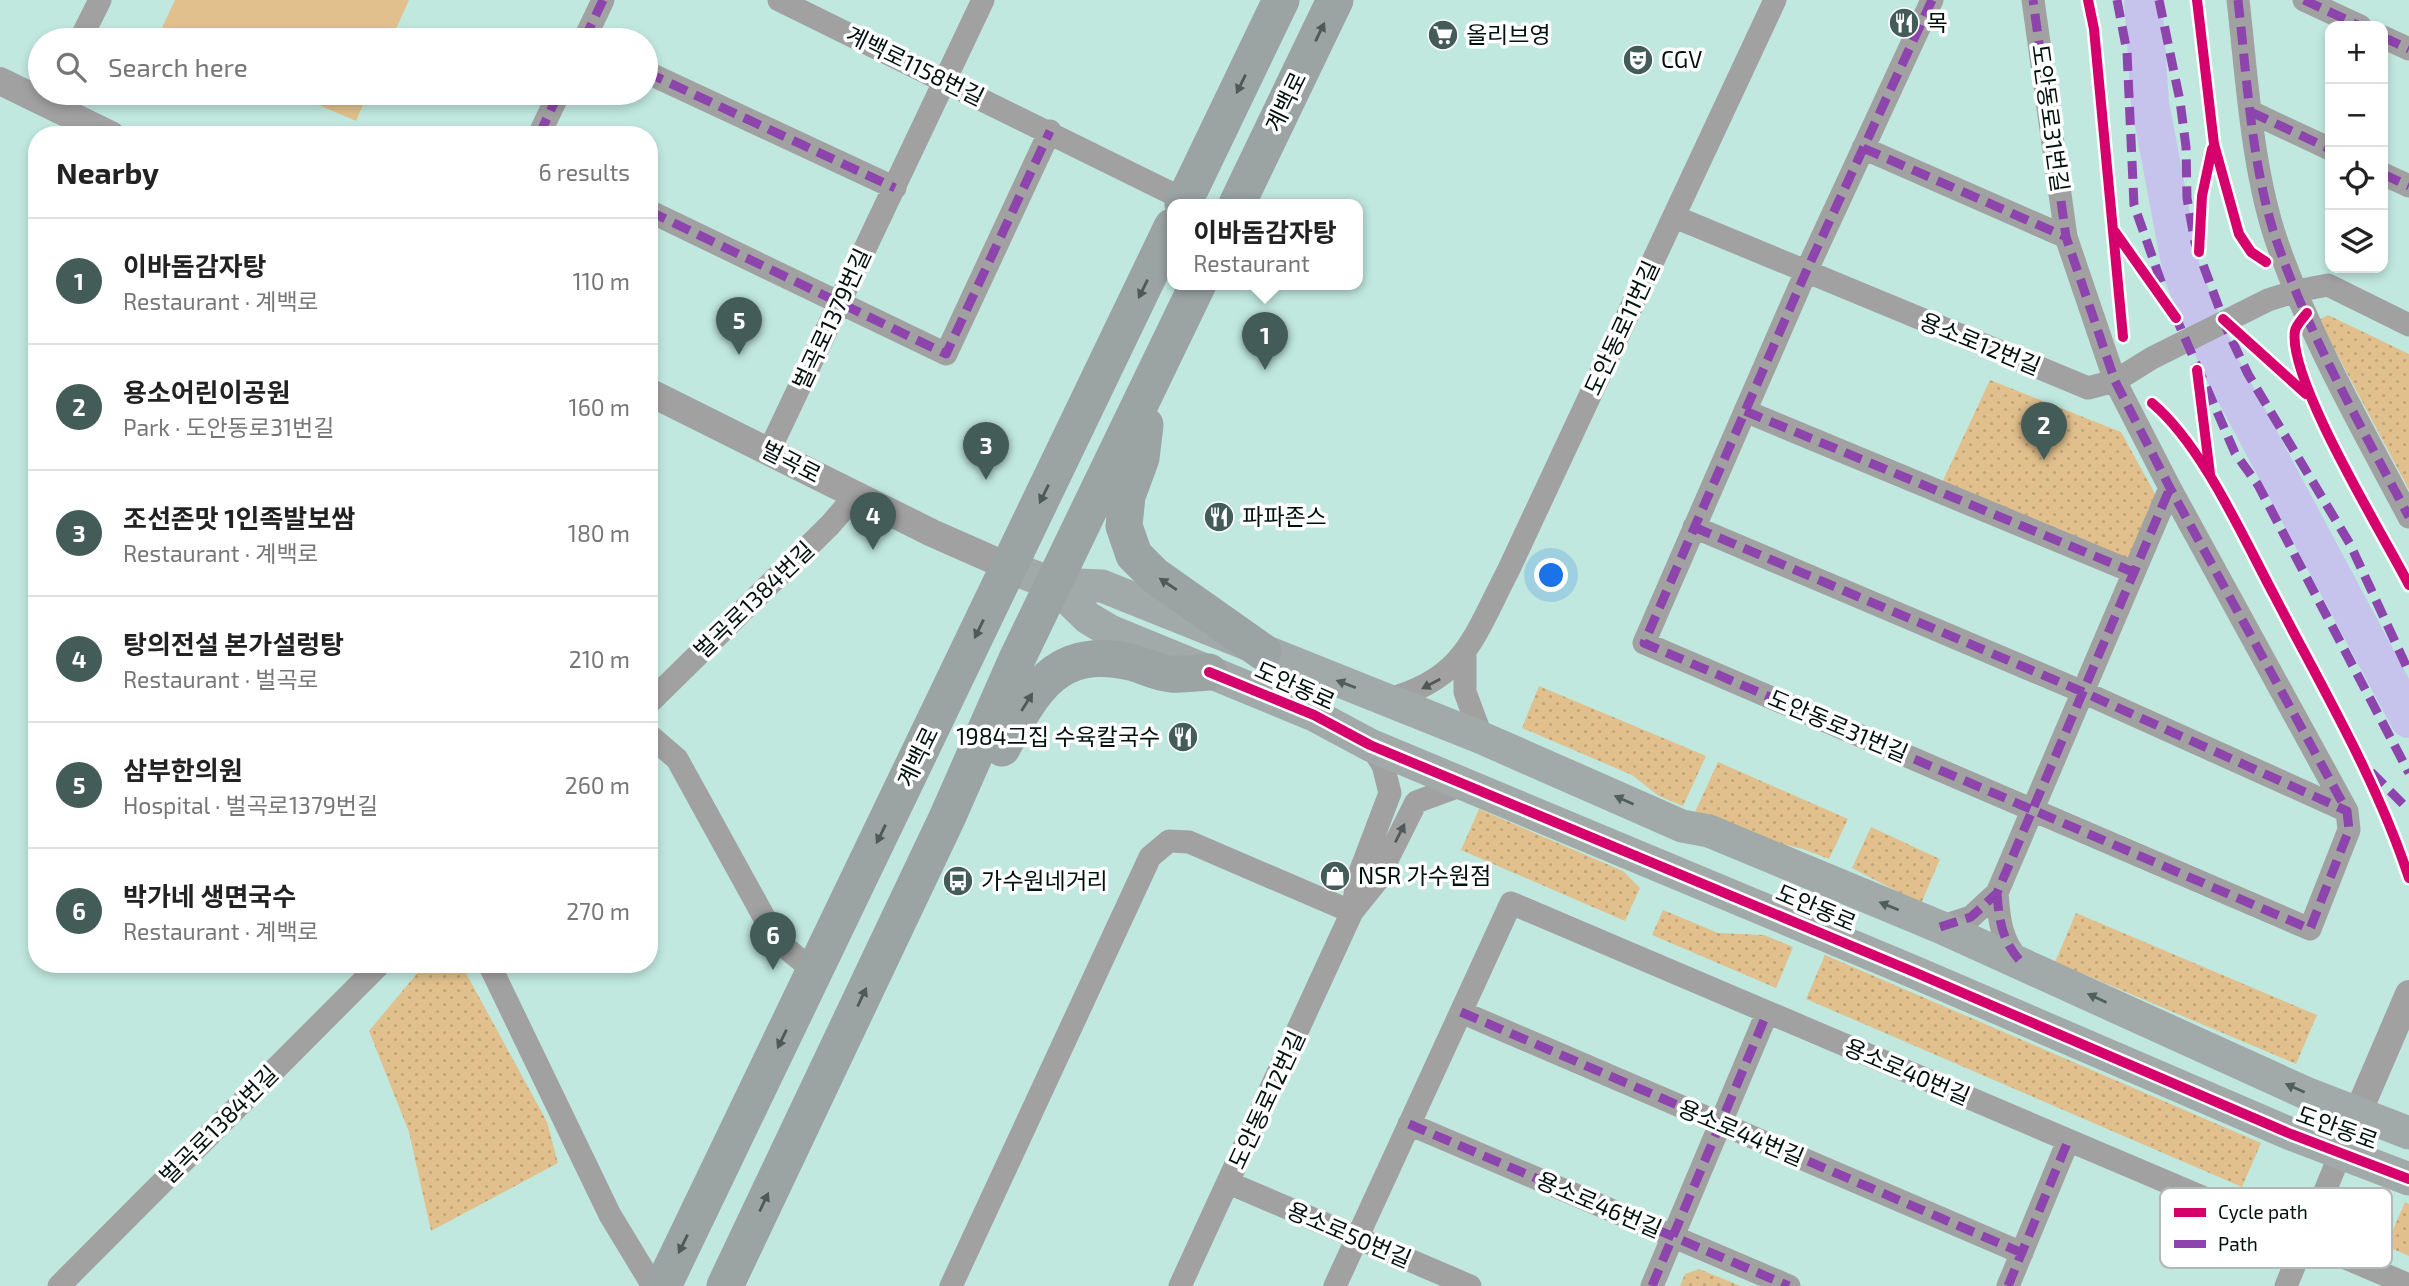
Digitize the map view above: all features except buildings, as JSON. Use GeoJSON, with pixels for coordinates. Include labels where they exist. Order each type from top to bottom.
{"type":"FeatureCollection","features":[{"type":"Feature","properties":{"kind":"main road","name":"계백로"},"geometry":{"type":"LineString","coordinates":[[1185,199],[1281,0]]}},
{"type":"Feature","properties":{"kind":"main road","name":"계백로"},"geometry":{"type":"LineString","coordinates":[[1239,199],[1335,0]]}},
{"type":"Feature","properties":{"kind":"main road","name":"계백로"},"geometry":{"type":"LineString","coordinates":[[663,1286],[1167,237]]}},
{"type":"Feature","properties":{"kind":"main road"},"geometry":{"type":"LineString","coordinates":[[724,1286],[947,818],[1053,584],[1195,290]]}},
{"type":"Feature","properties":{"kind":"main road"},"geometry":{"type":"LineString","coordinates":[[1145,395],[1141,458],[1127,496],[1124,526],[1128,543],[1134,555],[1154,575],[1263,652]]}},
{"type":"Feature","properties":{"kind":"main road"},"geometry":{"type":"LineString","coordinates":[[1009,567],[1053,584]]}},
{"type":"Feature","properties":{"kind":"main road","name":"도안동로"},"geometry":{"type":"LineString","coordinates":[[1053,584],[1102,586],[1263,652],[1388,699],[1682,826],[1709,831],[1940,927],[2159,1027],[2409,1133]]}},
{"type":"Feature","properties":{"kind":"main road","name":"도안동로"},"geometry":{"type":"LineString","coordinates":[[1053,584],[1088,618],[1110,631],[1314,715],[1370,745],[1914,972],[2278,1129],[2409,1179]]}},
{"type":"Feature","properties":{"kind":"main road"},"geometry":{"type":"LineString","coordinates":[[947,818],[997,757],[1030,695],[1070,663],[1097,658],[1129,662],[1169,674],[1209,672]]}},
{"type":"Feature","properties":{"kind":"street"},"geometry":{"type":"LineString","coordinates":[[86,28],[100,0]]}},
{"type":"Feature","properties":{"kind":"street"},"geometry":{"type":"LineString","coordinates":[[589,28],[603,0]]}},
{"type":"Feature","properties":{"kind":"street","name":"계백로1158번길"},"geometry":{"type":"LineString","coordinates":[[779,0],[1050,131],[1167,202]]}},
{"type":"Feature","properties":{"kind":"street","name":"벌곡로1379번길"},"geometry":{"type":"LineString","coordinates":[[769,451],[983,0]]}},
{"type":"Feature","properties":{"kind":"street","name":"도안동로11번길"},"geometry":{"type":"LineString","coordinates":[[1465,653],[1508,571],[1775,0]]}},
{"type":"Feature","properties":{"kind":"street"},"geometry":{"type":"LineString","coordinates":[[1932,0],[1805,274],[1693,527],[2083,692],[2347,811]]}},
{"type":"Feature","properties":{"kind":"street","name":"도안동로31번길"},"geometry":{"type":"LineString","coordinates":[[1693,527],[1643,643],[2310,929],[2349,830],[2347,811],[2170,488],[2115,381],[2066,237],[2033,0]]}},
{"type":"Feature","properties":{"kind":"street"},"geometry":{"type":"LineString","coordinates":[[2238,0],[2251,112],[2278,246],[2296,290],[2409,517]]}},
{"type":"Feature","properties":{"kind":"street"},"geometry":{"type":"LineString","coordinates":[[2304,0],[2349,21]]}},
{"type":"Feature","properties":{"kind":"street"},"geometry":{"type":"LineString","coordinates":[[2388,39],[2409,49]]}},
{"type":"Feature","properties":{"kind":"street"},"geometry":{"type":"LineString","coordinates":[[658,78],[895,188]]}},
{"type":"Feature","properties":{"kind":"street"},"geometry":{"type":"LineString","coordinates":[[0,81],[28,91]]}},
{"type":"Feature","properties":{"kind":"street"},"geometry":{"type":"LineString","coordinates":[[61,105],[96,126]]}},
{"type":"Feature","properties":{"kind":"street"},"geometry":{"type":"LineString","coordinates":[[542,126],[553,105]]}},
{"type":"Feature","properties":{"kind":"street"},"geometry":{"type":"LineString","coordinates":[[2251,112],[2326,147]]}},
{"type":"Feature","properties":{"kind":"street"},"geometry":{"type":"LineString","coordinates":[[658,215],[946,354],[1050,131]]}},
{"type":"Feature","properties":{"kind":"street","name":"도안동로31번길"},"geometry":{"type":"LineString","coordinates":[[1863,148],[2066,237]]}},
{"type":"Feature","properties":{"kind":"street"},"geometry":{"type":"LineString","coordinates":[[2388,176],[2409,186]]}},
{"type":"Feature","properties":{"kind":"street","name":"용소로12번길"},"geometry":{"type":"LineString","coordinates":[[1675,217],[1805,274],[2088,388],[2115,381],[2152,358],[2267,300],[2296,290]]}},
{"type":"Feature","properties":{"kind":"street"},"geometry":{"type":"LineString","coordinates":[[2296,290],[2328,285],[2409,326]]}},
{"type":"Feature","properties":{"kind":"street","name":"벌곡로"},"geometry":{"type":"LineString","coordinates":[[658,397],[1009,567]]}},
{"type":"Feature","properties":{"kind":"street"},"geometry":{"type":"LineString","coordinates":[[1745,411],[2133,572]]}},
{"type":"Feature","properties":{"kind":"street"},"geometry":{"type":"LineString","coordinates":[[1940,927],[1971,917],[1997,893],[2170,488]]}},
{"type":"Feature","properties":{"kind":"street","name":"벌곡로1384번길"},"geometry":{"type":"LineString","coordinates":[[658,694],[830,525],[856,495]]}},
{"type":"Feature","properties":{"kind":"street"},"geometry":{"type":"LineString","coordinates":[[1388,699],[1414,693],[1441,678],[1465,653]]}},
{"type":"Feature","properties":{"kind":"street"},"geometry":{"type":"LineString","coordinates":[[1465,653],[1465,692],[1482,738]]}},
{"type":"Feature","properties":{"kind":"street"},"geometry":{"type":"LineString","coordinates":[[658,742],[677,759],[764,917],[786,948],[815,972]]}},
{"type":"Feature","properties":{"kind":"street"},"geometry":{"type":"LineString","coordinates":[[1352,912],[1357,880],[1390,793],[1383,765],[1370,745]]}},
{"type":"Feature","properties":{"kind":"street"},"geometry":{"type":"LineString","coordinates":[[1352,912],[1376,882],[1416,802],[1465,784]]}},
{"type":"Feature","properties":{"kind":"street"},"geometry":{"type":"LineString","coordinates":[[951,1286],[1150,857],[1169,841],[1189,842],[1352,912]]}},
{"type":"Feature","properties":{"kind":"street"},"geometry":{"type":"LineString","coordinates":[[1997,893],[2001,931],[2007,947],[2021,962]]}},
{"type":"Feature","properties":{"kind":"street","name":"용소로40번길"},"geometry":{"type":"LineString","coordinates":[[1461,1013],[1511,903],[2179,1188]]}},
{"type":"Feature","properties":{"kind":"street","name":"도안동로12번길"},"geometry":{"type":"LineString","coordinates":[[1180,1286],[1352,912]]}},
{"type":"Feature","properties":{"kind":"street","name":"벌곡로1384번길"},"geometry":{"type":"LineString","coordinates":[[59,1286],[371,973]]}},
{"type":"Feature","properties":{"kind":"street"},"geometry":{"type":"LineString","coordinates":[[493,973],[610,1215],[653,1286]]}},
{"type":"Feature","properties":{"kind":"street"},"geometry":{"type":"LineString","coordinates":[[2326,1188],[2409,994]]}},
{"type":"Feature","properties":{"kind":"street"},"geometry":{"type":"LineString","coordinates":[[1335,1286],[1461,1013]]}},
{"type":"Feature","properties":{"kind":"street","name":"용소로44번길"},"geometry":{"type":"LineString","coordinates":[[1461,1013],[2022,1254]]}},
{"type":"Feature","properties":{"kind":"street"},"geometry":{"type":"LineString","coordinates":[[1652,1286],[1767,1013]]}},
{"type":"Feature","properties":{"kind":"street","name":"용소로46번길"},"geometry":{"type":"LineString","coordinates":[[1409,1124],[1789,1286]]}},
{"type":"Feature","properties":{"kind":"street"},"geometry":{"type":"LineString","coordinates":[[2008,1286],[2068,1141]]}},
{"type":"Feature","properties":{"kind":"street","name":"용소로50번길"},"geometry":{"type":"LineString","coordinates":[[1229,1183],[1470,1286]]}},
{"type":"Feature","properties":{"kind":"street"},"geometry":{"type":"LineString","coordinates":[[2286,1286],[2293,1268]]}},
{"type":"Feature","properties":{"kind":"street","name":"용소로40번길"},"geometry":{"type":"LineString","coordinates":[[2368,1268],[2409,1285]]}},
{"type":"Feature","properties":{"kind":"shaded area"},"geometry":{"type":"Polygon","coordinates":[[[175,0],[409,0],[396,28],[162,28],[175,0]]]}},
{"type":"Feature","properties":{"kind":"shaded area"},"geometry":{"type":"Polygon","coordinates":[[[319,105],[363,105],[356,121],[319,105]]]}},
{"type":"Feature","properties":{"kind":"shaded area"},"geometry":{"type":"Polygon","coordinates":[[[2328,315],[2409,354],[2409,490],[2319,320],[2328,315]]]}},
{"type":"Feature","properties":{"kind":"shaded area"},"geometry":{"type":"Polygon","coordinates":[[[1990,380],[2121,432],[2155,494],[2130,562],[1940,487],[1990,380]]]}},
{"type":"Feature","properties":{"kind":"shaded area"},"geometry":{"type":"Polygon","coordinates":[[[1539,686],[1706,756],[1683,806],[1659,796],[1632,775],[1522,728],[1539,686]]]}},
{"type":"Feature","properties":{"kind":"shaded area"},"geometry":{"type":"Polygon","coordinates":[[[1718,762],[1848,819],[1829,859],[1803,849],[1754,837],[1695,812],[1718,762]]]}},
{"type":"Feature","properties":{"kind":"shaded area"},"geometry":{"type":"Polygon","coordinates":[[[1479,809],[1623,871],[1640,888],[1625,921],[1461,850],[1479,809]]]}},
{"type":"Feature","properties":{"kind":"shaded area"},"geometry":{"type":"Polygon","coordinates":[[[1871,827],[1940,859],[1921,904],[1852,868],[1871,827]]]}},
{"type":"Feature","properties":{"kind":"shaded area"},"geometry":{"type":"Polygon","coordinates":[[[1663,910],[1718,933],[1764,935],[1793,947],[1776,988],[1652,935],[1663,910]]]}},
{"type":"Feature","properties":{"kind":"shaded area"},"geometry":{"type":"Polygon","coordinates":[[[2076,913],[2317,1015],[2296,1064],[2055,962],[2076,913]]]}},
{"type":"Feature","properties":{"kind":"shaded area"},"geometry":{"type":"Polygon","coordinates":[[[1825,955],[2261,1143],[2242,1187],[1806,999],[1825,955]]]}},
{"type":"Feature","properties":{"kind":"shaded area"},"geometry":{"type":"Polygon","coordinates":[[[417,973],[466,973],[547,1122],[558,1163],[431,1231],[409,1132],[369,1031],[417,973]]]}},
{"type":"Feature","properties":{"kind":"shaded area"},"geometry":{"type":"Polygon","coordinates":[[[2405,1202],[2409,1204],[2409,1256],[2392,1249],[2392,1232],[2405,1202]]]}},
{"type":"Feature","properties":{"kind":"shaded area"},"geometry":{"type":"Polygon","coordinates":[[[1699,1269],[1741,1286],[1680,1286],[1685,1274],[1699,1269]]]}},
{"type":"Feature","properties":{"kind":"waterway"},"geometry":{"type":"LineString","coordinates":[[2143,0],[2150,103],[2182,273],[2220,365],[2409,719]]}},
{"type":"Feature","properties":{"kind":"marked path"},"geometry":{"type":"LineString","coordinates":[[590,28],[603,0]]}},
{"type":"Feature","properties":{"kind":"marked path"},"geometry":{"type":"LineString","coordinates":[[1932,0],[1805,274],[1644,643],[2310,929],[2349,830],[2347,811],[2170,488],[2115,381],[2066,237],[2033,0]]}},
{"type":"Feature","properties":{"kind":"marked path"},"geometry":{"type":"LineString","coordinates":[[2117,0],[2127,52],[2134,205],[2164,290]]}},
{"type":"Feature","properties":{"kind":"marked path"},"geometry":{"type":"LineString","coordinates":[[2159,0],[2180,101],[2186,147],[2187,198],[2195,243],[2228,332],[2248,374],[2350,544],[2409,672]]}},
{"type":"Feature","properties":{"kind":"marked path"},"geometry":{"type":"LineString","coordinates":[[2238,0],[2262,189],[2279,248],[2323,351],[2409,517]]}},
{"type":"Feature","properties":{"kind":"marked path"},"geometry":{"type":"LineString","coordinates":[[2304,0],[2349,21]]}},
{"type":"Feature","properties":{"kind":"marked path"},"geometry":{"type":"LineString","coordinates":[[2388,39],[2409,49]]}},
{"type":"Feature","properties":{"kind":"marked path"},"geometry":{"type":"LineString","coordinates":[[658,78],[895,188]]}},
{"type":"Feature","properties":{"kind":"marked path"},"geometry":{"type":"LineString","coordinates":[[543,126],[553,105]]}},
{"type":"Feature","properties":{"kind":"marked path"},"geometry":{"type":"LineString","coordinates":[[2251,112],[2326,147]]}},
{"type":"Feature","properties":{"kind":"marked path"},"geometry":{"type":"LineString","coordinates":[[658,215],[946,354],[1050,131]]}},
{"type":"Feature","properties":{"kind":"marked path"},"geometry":{"type":"LineString","coordinates":[[1863,148],[2066,237]]}},
{"type":"Feature","properties":{"kind":"marked path"},"geometry":{"type":"LineString","coordinates":[[2388,176],[2409,186]]}},
{"type":"Feature","properties":{"kind":"marked path"},"geometry":{"type":"LineString","coordinates":[[2174,313],[2235,453],[2258,485],[2409,773]]}},
{"type":"Feature","properties":{"kind":"marked path"},"geometry":{"type":"LineString","coordinates":[[1745,411],[2133,572]]}},
{"type":"Feature","properties":{"kind":"marked path"},"geometry":{"type":"LineString","coordinates":[[1940,927],[1971,917],[1997,893],[2170,488]]}},
{"type":"Feature","properties":{"kind":"marked path"},"geometry":{"type":"LineString","coordinates":[[1694,527],[2083,692],[2347,811]]}},
{"type":"Feature","properties":{"kind":"marked path"},"geometry":{"type":"LineString","coordinates":[[2371,772],[2409,810]]}},
{"type":"Feature","properties":{"kind":"marked path"},"geometry":{"type":"LineString","coordinates":[[1997,893],[2003,930],[2021,962]]}},
{"type":"Feature","properties":{"kind":"marked path"},"geometry":{"type":"LineString","coordinates":[[1461,1012],[2022,1253]]}},
{"type":"Feature","properties":{"kind":"marked path"},"geometry":{"type":"LineString","coordinates":[[1652,1286],[1767,1013]]}},
{"type":"Feature","properties":{"kind":"marked path"},"geometry":{"type":"LineString","coordinates":[[1409,1124],[1789,1286]]}},
{"type":"Feature","properties":{"kind":"marked path"},"geometry":{"type":"LineString","coordinates":[[2008,1286],[2068,1141]]}},
{"type":"Feature","properties":{"kind":"cycle path"},"geometry":{"type":"LineString","coordinates":[[2088,0],[2094,29],[2123,337]]}},
{"type":"Feature","properties":{"kind":"cycle path"},"geometry":{"type":"LineString","coordinates":[[2197,0],[2214,144],[2239,234],[2251,252],[2266,262]]}},
{"type":"Feature","properties":{"kind":"cycle path"},"geometry":{"type":"LineString","coordinates":[[2199,252],[2202,196],[2212,149]]}},
{"type":"Feature","properties":{"kind":"cycle path"},"geometry":{"type":"LineString","coordinates":[[2115,232],[2176,318]]}},
{"type":"Feature","properties":{"kind":"cycle path"},"geometry":{"type":"LineString","coordinates":[[2307,313],[2295,331],[2297,354],[2306,384],[2340,458],[2409,585]]}},
{"type":"Feature","properties":{"kind":"cycle path"},"geometry":{"type":"LineString","coordinates":[[2223,319],[2306,394]]}},
{"type":"Feature","properties":{"kind":"cycle path"},"geometry":{"type":"LineString","coordinates":[[2197,370],[2210,474]]}},
{"type":"Feature","properties":{"kind":"cycle path"},"geometry":{"type":"LineString","coordinates":[[2152,403],[2188,443],[2235,520],[2364,769],[2396,841],[2409,878]]}},
{"type":"Feature","properties":{"kind":"cycle path"},"geometry":{"type":"LineString","coordinates":[[1209,672],[1314,715],[1370,745],[1914,972],[2291,1134],[2409,1179]]}},
{"type":"Feature","properties":{"kind":"place","name":"목"},"geometry":{"type":"Point","coordinates":[1904,23]}},
{"type":"Feature","properties":{"kind":"place","name":"올리브영"},"geometry":{"type":"Point","coordinates":[1443,35]}},
{"type":"Feature","properties":{"kind":"place","name":"CGV"},"geometry":{"type":"Point","coordinates":[1638,60]}},
{"type":"Feature","properties":{"kind":"place","name":"삼부한의원"},"geometry":{"type":"Point","coordinates":[739,355]}},
{"type":"Feature","properties":{"kind":"place","name":"이바돔감자탕"},"geometry":{"type":"Point","coordinates":[1265,370]}},
{"type":"Feature","properties":{"kind":"place","name":"용소어린이공원"},"geometry":{"type":"Point","coordinates":[2044,460]}},
{"type":"Feature","properties":{"kind":"place","name":"조선존맛 1인족발보쌈"},"geometry":{"type":"Point","coordinates":[986,480]}},
{"type":"Feature","properties":{"kind":"place","name":"파파존스"},"geometry":{"type":"Point","coordinates":[1219,517]}},
{"type":"Feature","properties":{"kind":"place","name":"탕의전설 본가설렁탕"},"geometry":{"type":"Point","coordinates":[873,550]}},
{"type":"Feature","properties":{"kind":"place","name":"1984그집 수육칼국수"},"geometry":{"type":"Point","coordinates":[1183,737]}},
{"type":"Feature","properties":{"kind":"place","name":"NSR 가수원점"},"geometry":{"type":"Point","coordinates":[1335,876]}},
{"type":"Feature","properties":{"kind":"place","name":"가수원네거리"},"geometry":{"type":"Point","coordinates":[958,881]}},
{"type":"Feature","properties":{"kind":"place","name":"박가네 생면국수"},"geometry":{"type":"Point","coordinates":[773,970]}}]}
